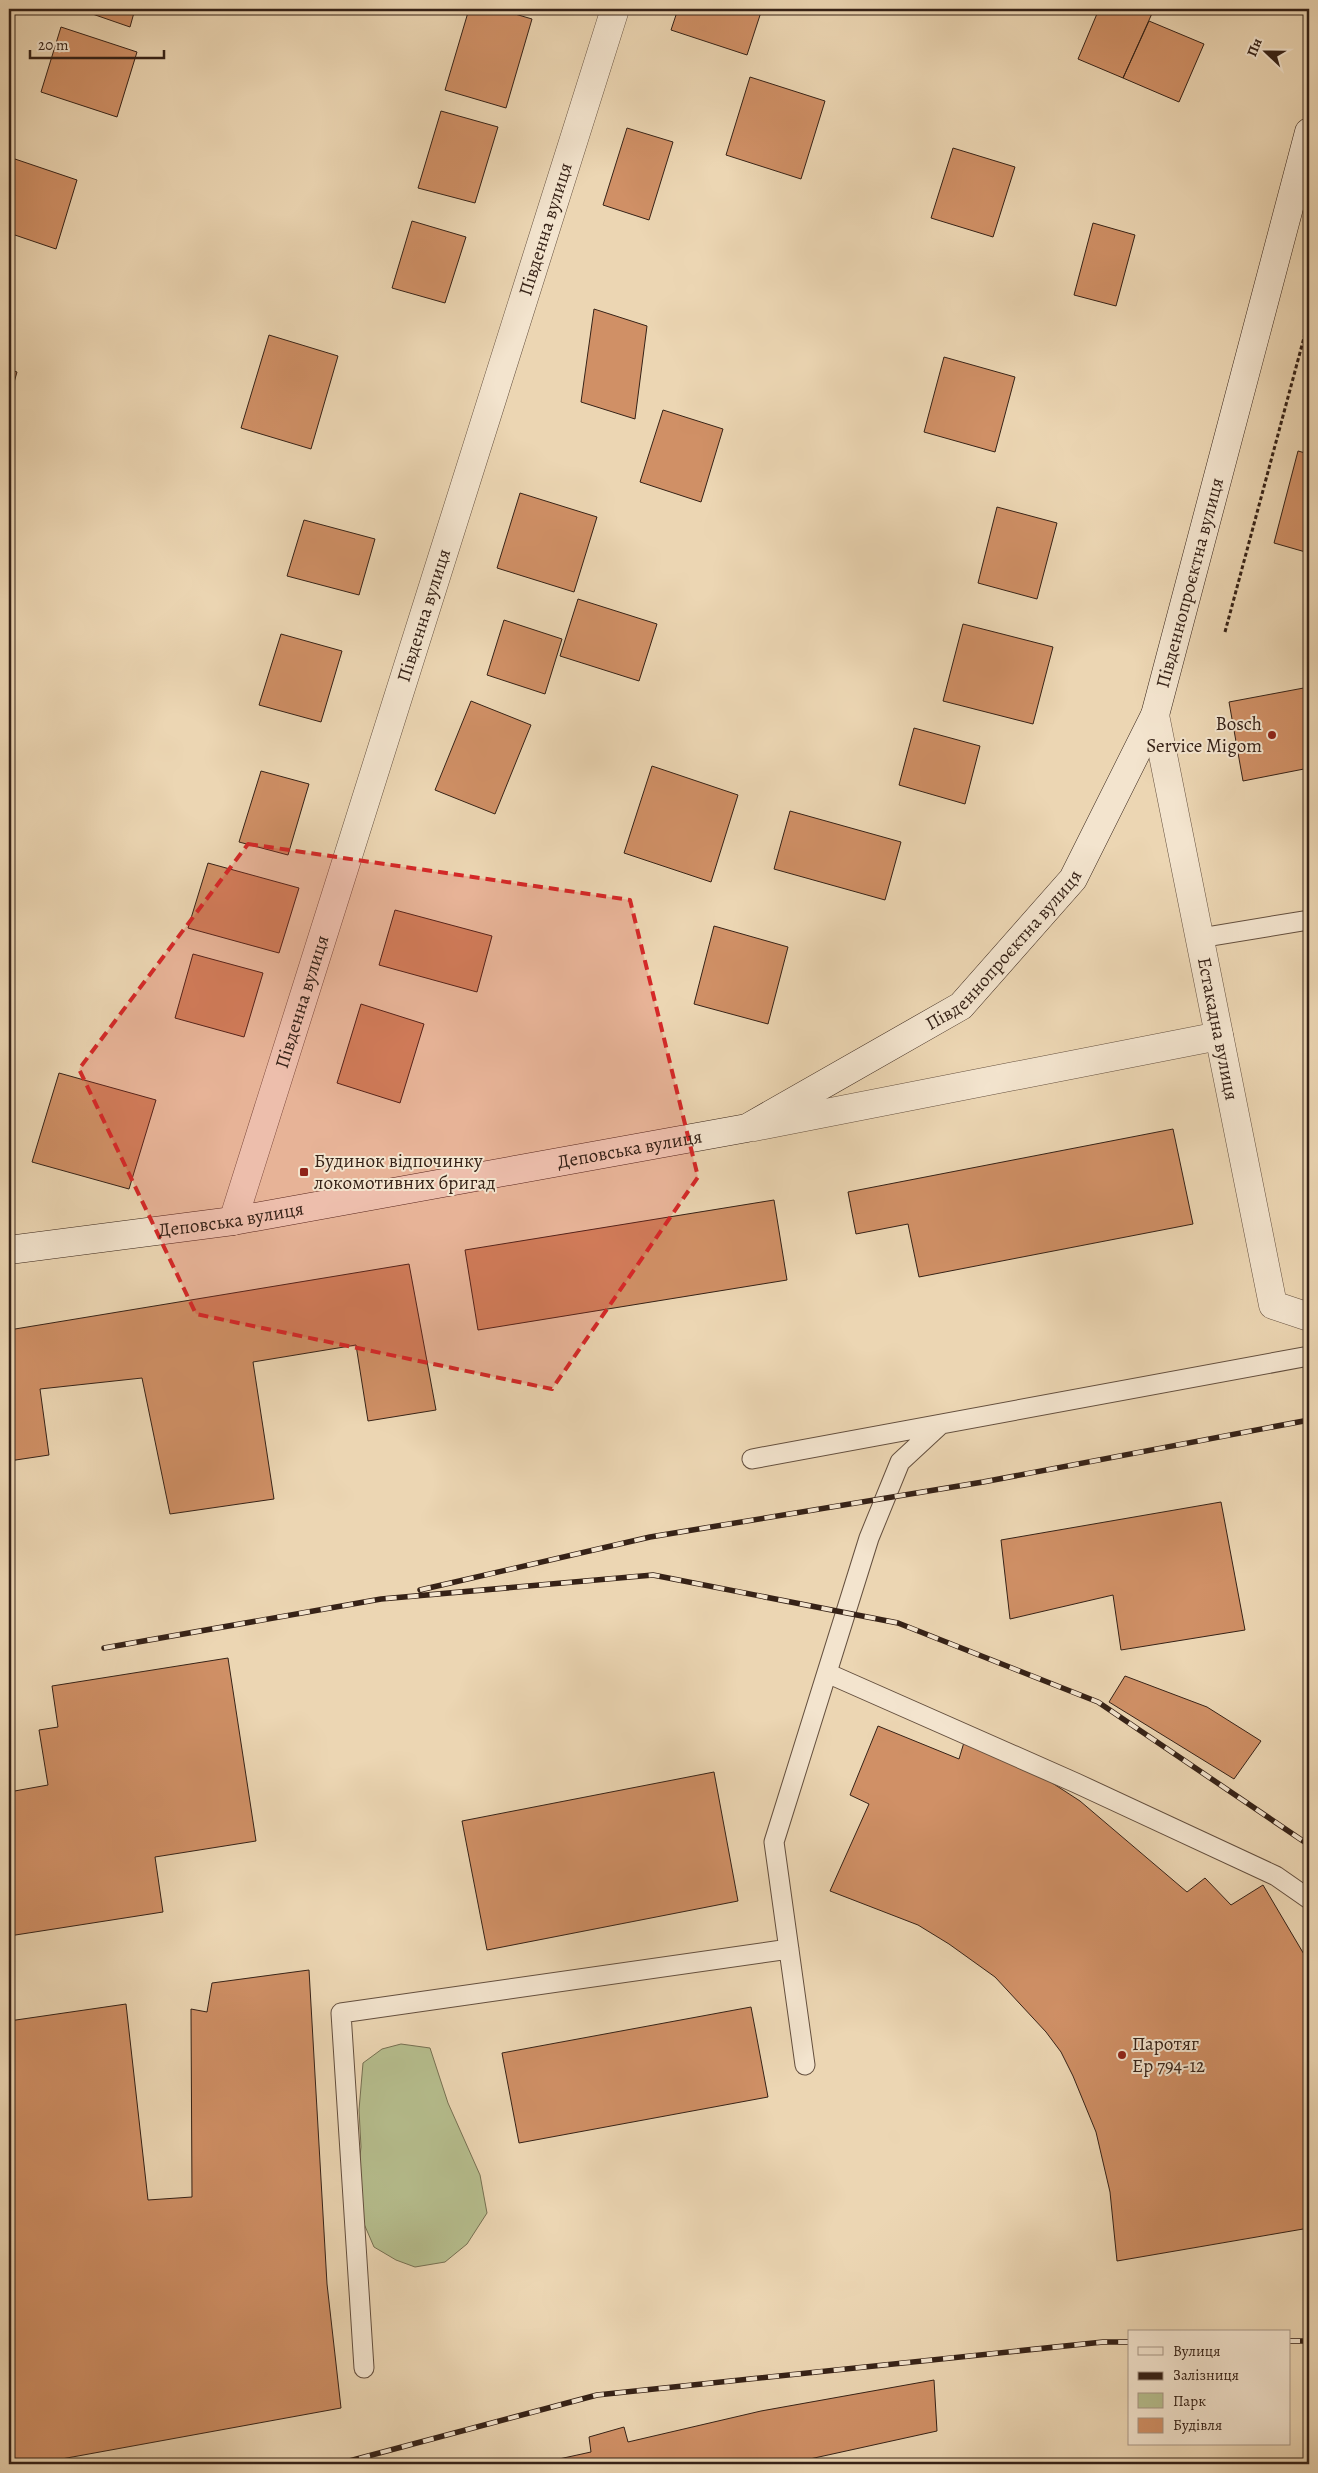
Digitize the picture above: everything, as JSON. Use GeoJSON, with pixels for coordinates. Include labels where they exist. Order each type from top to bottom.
{"type":"FeatureCollection","features":[{"type":"Feature","properties":{"kind":"street","name":"Південна вулиця"},"geometry":{"type":"LineString","coordinates":[[233,1221],[615,9]]}},
{"type":"Feature","properties":{"kind":"street","name":"Південнопроєктна вулиця"},"geometry":{"type":"LineString","coordinates":[[747,1128],[962,1006],[1073,879],[1155,715],[1309,132]]}},
{"type":"Feature","properties":{"kind":"street","name":"Естакадна вулиця"},"geometry":{"type":"LineString","coordinates":[[1155,715],[1274,1305],[1309,1317]]}},
{"type":"Feature","properties":{"kind":"street","name":"Деповська вулиця"},"geometry":{"type":"LineString","coordinates":[[9,1250],[233,1221],[747,1128],[1219,1036]]}},
{"type":"Feature","properties":{"kind":"lane"},"geometry":{"type":"LineString","coordinates":[[1200,938],[1309,920]]}},
{"type":"Feature","properties":{"kind":"lane"},"geometry":{"type":"LineString","coordinates":[[752,1459],[1309,1356]]}},
{"type":"Feature","properties":{"kind":"lane"},"geometry":{"type":"LineString","coordinates":[[805,2065],[774,1842],[869,1538],[900,1462],[941,1424]]}},
{"type":"Feature","properties":{"kind":"lane"},"geometry":{"type":"LineString","coordinates":[[827,1673],[1076,1783],[1276,1876],[1309,1899]]}},
{"type":"Feature","properties":{"kind":"lane"},"geometry":{"type":"LineString","coordinates":[[364,2368],[341,2013],[789,1949]]}},
{"type":"Feature","properties":{"kind":"path"},"geometry":{"type":"LineString","coordinates":[[1225,632],[1309,319]]}},
{"type":"Feature","properties":{"kind":"highlighted area"},"geometry":{"type":"Polygon","coordinates":[[[248,844],[630,900],[698,1177],[552,1389],[196,1314],[79,1069],[248,844]]]}},
{"type":"Feature","properties":{"kind":"green space"},"geometry":{"type":"Polygon","coordinates":[[[401,2044],[430,2048],[448,2103],[480,2175],[487,2213],[467,2244],[445,2262],[415,2267],[396,2260],[374,2247],[355,2203],[361,2147],[359,2110],[363,2063],[382,2049],[401,2044]]]}},
{"type":"Feature","properties":{"kind":"building"},"geometry":{"type":"Polygon","coordinates":[[[78,9],[135,9],[130,27],[78,9]]]}},
{"type":"Feature","properties":{"kind":"building"},"geometry":{"type":"Polygon","coordinates":[[[469,9],[498,9],[532,19],[506,108],[445,90],[469,9]]]}},
{"type":"Feature","properties":{"kind":"building"},"geometry":{"type":"Polygon","coordinates":[[[678,9],[762,9],[747,55],[671,30],[678,9]]]}},
{"type":"Feature","properties":{"kind":"building"},"geometry":{"type":"Polygon","coordinates":[[[1099,9],[1154,9],[1123,78],[1078,59],[1099,9]]]}},
{"type":"Feature","properties":{"kind":"building"},"geometry":{"type":"Polygon","coordinates":[[[1149,21],[1204,44],[1179,102],[1123,78],[1149,21]]]}},
{"type":"Feature","properties":{"kind":"building"},"geometry":{"type":"Polygon","coordinates":[[[61,27],[137,52],[117,117],[41,92],[61,27]]]}},
{"type":"Feature","properties":{"kind":"building"},"geometry":{"type":"Polygon","coordinates":[[[750,77],[825,101],[801,179],[726,155],[750,77]]]}},
{"type":"Feature","properties":{"kind":"building"},"geometry":{"type":"Polygon","coordinates":[[[441,111],[498,127],[475,203],[418,188],[441,111]]]}},
{"type":"Feature","properties":{"kind":"building"},"geometry":{"type":"Polygon","coordinates":[[[627,128],[673,142],[649,220],[603,205],[627,128]]]}},
{"type":"Feature","properties":{"kind":"building"},"geometry":{"type":"Polygon","coordinates":[[[953,148],[1015,167],[993,237],[931,218],[953,148]]]}},
{"type":"Feature","properties":{"kind":"building"},"geometry":{"type":"Polygon","coordinates":[[[12,158],[77,180],[56,249],[9,233],[9,168],[12,158]]]}},
{"type":"Feature","properties":{"kind":"building"},"geometry":{"type":"Polygon","coordinates":[[[412,221],[466,237],[445,303],[392,288],[412,221]]]}},
{"type":"Feature","properties":{"kind":"building"},"geometry":{"type":"Polygon","coordinates":[[[1093,223],[1135,235],[1116,306],[1074,295],[1093,223]]]}},
{"type":"Feature","properties":{"kind":"building"},"geometry":{"type":"Polygon","coordinates":[[[594,309],[647,326],[635,419],[581,402],[594,309]]]}},
{"type":"Feature","properties":{"kind":"building"},"geometry":{"type":"Polygon","coordinates":[[[269,335],[338,356],[311,449],[241,428],[269,335]]]}},
{"type":"Feature","properties":{"kind":"building"},"geometry":{"type":"Polygon","coordinates":[[[944,357],[1015,377],[995,452],[924,432],[944,357]]]}},
{"type":"Feature","properties":{"kind":"building"},"geometry":{"type":"Polygon","coordinates":[[[9,369],[17,372],[9,400],[9,369]]]}},
{"type":"Feature","properties":{"kind":"building"},"geometry":{"type":"Polygon","coordinates":[[[663,410],[723,429],[701,502],[640,482],[663,410]]]}},
{"type":"Feature","properties":{"kind":"building"},"geometry":{"type":"Polygon","coordinates":[[[1298,451],[1309,454],[1309,553],[1274,543],[1298,451]]]}},
{"type":"Feature","properties":{"kind":"building"},"geometry":{"type":"Polygon","coordinates":[[[520,493],[597,517],[574,592],[497,568],[520,493]]]}},
{"type":"Feature","properties":{"kind":"building"},"geometry":{"type":"Polygon","coordinates":[[[997,507],[1057,523],[1037,599],[978,583],[997,507]]]}},
{"type":"Feature","properties":{"kind":"building"},"geometry":{"type":"Polygon","coordinates":[[[304,520],[375,539],[359,595],[287,576],[304,520]]]}},
{"type":"Feature","properties":{"kind":"building"},"geometry":{"type":"Polygon","coordinates":[[[578,599],[657,624],[639,681],[560,656],[578,599]]]}},
{"type":"Feature","properties":{"kind":"building"},"geometry":{"type":"Polygon","coordinates":[[[504,620],[562,639],[545,694],[487,675],[504,620]]]}},
{"type":"Feature","properties":{"kind":"building"},"geometry":{"type":"Polygon","coordinates":[[[963,624],[1053,647],[1033,724],[943,701],[963,624]]]}},
{"type":"Feature","properties":{"kind":"building"},"geometry":{"type":"Polygon","coordinates":[[[281,634],[342,651],[321,722],[259,705],[281,634]]]}},
{"type":"Feature","properties":{"kind":"building","name":"Bosch Service Migom"},"geometry":{"type":"Polygon","coordinates":[[[1309,687],[1309,768],[1243,781],[1229,702],[1309,687]]]}},
{"type":"Feature","properties":{"kind":"building"},"geometry":{"type":"Polygon","coordinates":[[[471,701],[531,725],[495,814],[435,790],[471,701]]]}},
{"type":"Feature","properties":{"kind":"building"},"geometry":{"type":"Polygon","coordinates":[[[914,728],[980,746],[965,804],[899,785],[914,728]]]}},
{"type":"Feature","properties":{"kind":"building"},"geometry":{"type":"Polygon","coordinates":[[[652,766],[738,795],[711,882],[624,853],[652,766]]]}},
{"type":"Feature","properties":{"kind":"building"},"geometry":{"type":"Polygon","coordinates":[[[261,771],[309,784],[288,855],[239,842],[261,771]]]}},
{"type":"Feature","properties":{"kind":"building"},"geometry":{"type":"Polygon","coordinates":[[[790,811],[901,842],[885,900],[774,869],[790,811]]]}},
{"type":"Feature","properties":{"kind":"building"},"geometry":{"type":"Polygon","coordinates":[[[208,863],[299,888],[279,953],[188,928],[208,863]]]}},
{"type":"Feature","properties":{"kind":"building"},"geometry":{"type":"Polygon","coordinates":[[[395,910],[492,936],[477,992],[379,965],[395,910]]]}},
{"type":"Feature","properties":{"kind":"building"},"geometry":{"type":"Polygon","coordinates":[[[714,926],[788,947],[768,1024],[694,1004],[714,926]]]}},
{"type":"Feature","properties":{"kind":"building"},"geometry":{"type":"Polygon","coordinates":[[[193,954],[263,973],[244,1037],[175,1018],[193,954]]]}},
{"type":"Feature","properties":{"kind":"building"},"geometry":{"type":"Polygon","coordinates":[[[361,1004],[424,1024],[400,1103],[337,1083],[361,1004]]]}},
{"type":"Feature","properties":{"kind":"building"},"geometry":{"type":"Polygon","coordinates":[[[59,1073],[156,1100],[129,1189],[32,1162],[59,1073]]]}},
{"type":"Feature","properties":{"kind":"building"},"geometry":{"type":"Polygon","coordinates":[[[1173,1129],[1193,1224],[919,1277],[908,1224],[856,1234],[848,1192],[1173,1129]]]}},
{"type":"Feature","properties":{"kind":"building"},"geometry":{"type":"Polygon","coordinates":[[[774,1200],[787,1280],[478,1330],[465,1250],[774,1200]]]}},
{"type":"Feature","properties":{"kind":"building"},"geometry":{"type":"Polygon","coordinates":[[[409,1264],[436,1410],[368,1421],[356,1345],[253,1362],[274,1499],[170,1514],[142,1378],[40,1389],[49,1455],[9,1461],[9,1330],[409,1264]]]}},
{"type":"Feature","properties":{"kind":"building"},"geometry":{"type":"Polygon","coordinates":[[[1221,1502],[1245,1630],[1121,1650],[1113,1595],[1010,1619],[1001,1540],[1221,1502]]]}},
{"type":"Feature","properties":{"kind":"building"},"geometry":{"type":"Polygon","coordinates":[[[228,1658],[256,1841],[155,1857],[163,1912],[9,1936],[9,1792],[48,1785],[39,1730],[58,1727],[52,1686],[228,1658]]]}},
{"type":"Feature","properties":{"kind":"building"},"geometry":{"type":"Polygon","coordinates":[[[1125,1676],[1207,1707],[1261,1741],[1234,1779],[1109,1702],[1125,1676]]]}},
{"type":"Feature","properties":{"kind":"building"},"geometry":{"type":"Polygon","coordinates":[[[878,1726],[959,1759],[965,1739],[1026,1766],[1080,1801],[1187,1892],[1205,1878],[1231,1905],[1263,1885],[1305,1956],[1309,1971],[1309,2195],[1305,2197],[1309,2228],[1117,2261],[1110,2192],[1096,2132],[1061,2052],[1046,2032],[995,1977],[949,1944],[918,1925],[830,1891],[869,1804],[850,1795],[878,1726]]]}},
{"type":"Feature","properties":{"kind":"building"},"geometry":{"type":"Polygon","coordinates":[[[714,1772],[738,1901],[487,1950],[462,1821],[714,1772]]]}},
{"type":"Feature","properties":{"kind":"building"},"geometry":{"type":"Polygon","coordinates":[[[309,1970],[327,2284],[341,2408],[34,2464],[9,2464],[9,2021],[126,2004],[148,2200],[192,2197],[191,2009],[207,2012],[212,1983],[309,1970]]]}},
{"type":"Feature","properties":{"kind":"building"},"geometry":{"type":"Polygon","coordinates":[[[751,2007],[768,2097],[519,2143],[502,2053],[751,2007]]]}},
{"type":"Feature","properties":{"kind":"building"},"geometry":{"type":"Polygon","coordinates":[[[934,2380],[937,2431],[787,2464],[536,2464],[591,2452],[589,2437],[624,2427],[628,2442],[761,2411],[934,2380]]]}},
{"type":"Feature","properties":{"kind":"railway"},"geometry":{"type":"LineString","coordinates":[[420,1590],[650,1537],[983,1482],[1309,1420]]}},
{"type":"Feature","properties":{"kind":"railway"},"geometry":{"type":"LineString","coordinates":[[104,1648],[381,1599],[653,1575],[898,1623],[1098,1702],[1309,1845]]}},
{"type":"Feature","properties":{"kind":"railway"},"geometry":{"type":"LineString","coordinates":[[1290,2341],[1309,2341]]}},
{"type":"Feature","properties":{"kind":"railway"},"geometry":{"type":"LineString","coordinates":[[338,2464],[597,2395],[1103,2342],[1128,2342]]}},
{"type":"Feature","properties":{"kind":"place","name":"Bosch Service Migom"},"geometry":{"type":"Point","coordinates":[1272,735]}},
{"type":"Feature","properties":{"kind":"place","name":"Будинок відпочинку локомотивних бригад"},"geometry":{"type":"Point","coordinates":[304,1172]}},
{"type":"Feature","properties":{"kind":"place","name":"Паротяг Ер 794-12"},"geometry":{"type":"Point","coordinates":[1122,2055]}}]}
